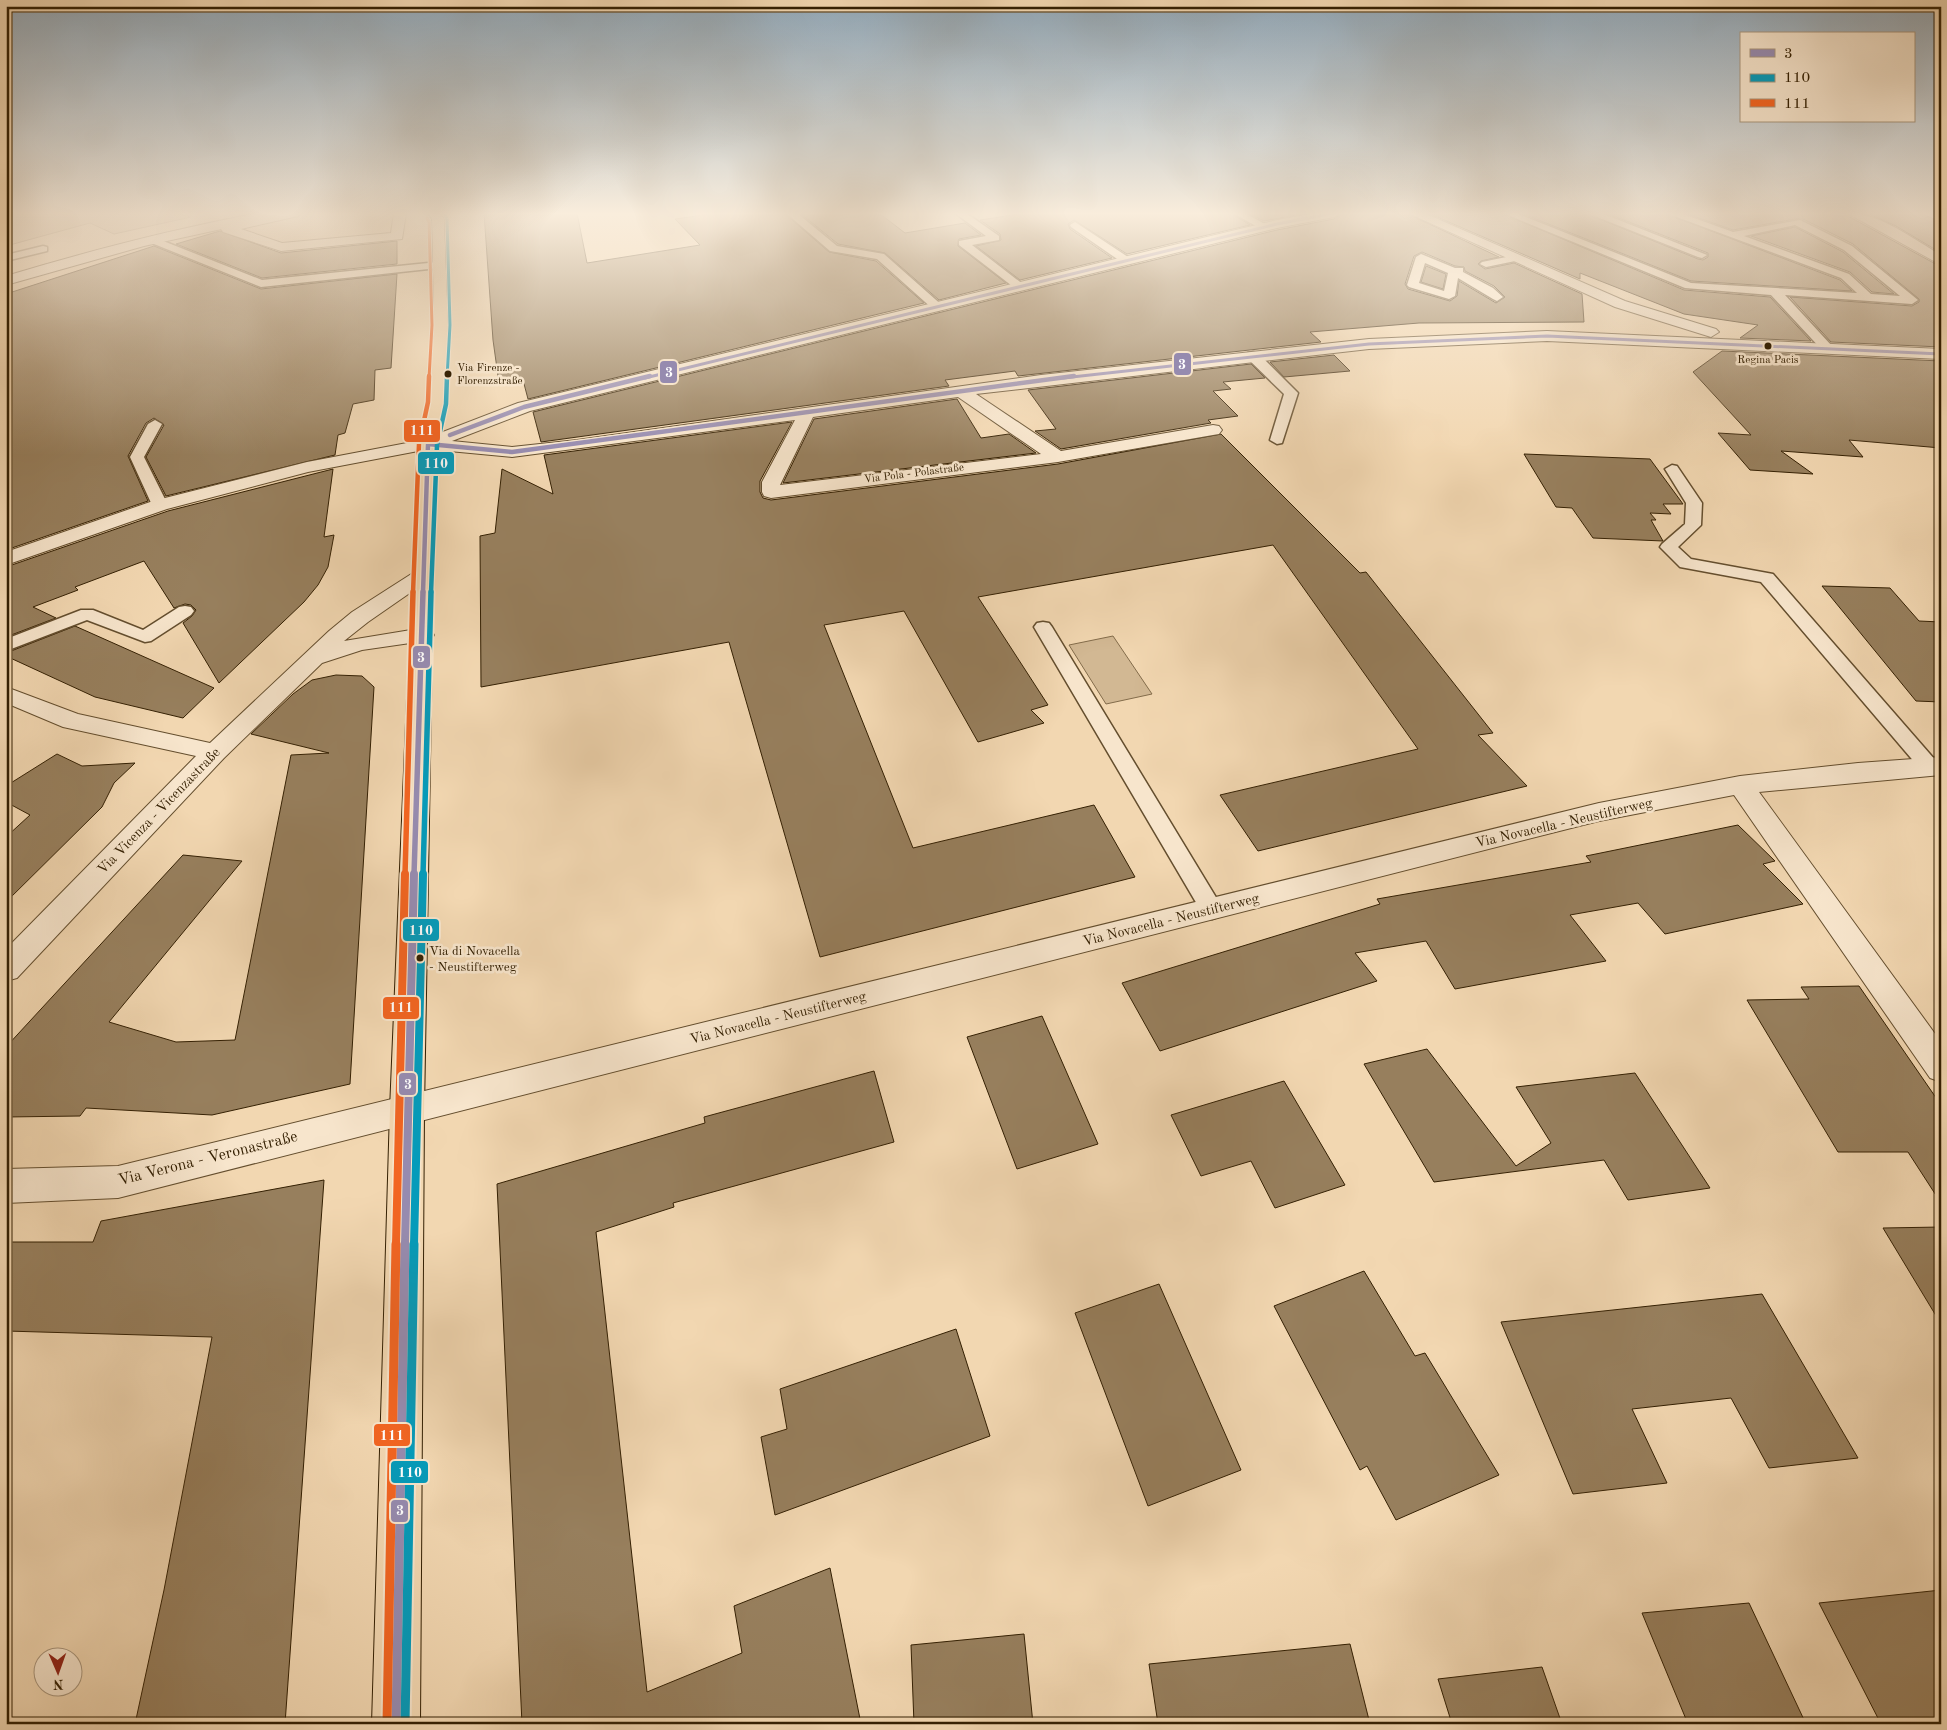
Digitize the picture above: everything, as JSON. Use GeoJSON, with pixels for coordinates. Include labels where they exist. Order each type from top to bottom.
{"type":"FeatureCollection","features":[{"type":"Feature","properties":{"kind":"main road"},"geometry":{"type":"LineString","coordinates":[[396,1724],[407,1110],[423,575],[428,444],[437,403],[440,325],[439,294]]}},
{"type":"Feature","properties":{"kind":"street"},"geometry":{"type":"LineString","coordinates":[[6,558],[160,505],[307,467],[428,444],[524,406],[992,294]]}},
{"type":"Feature","properties":{"kind":"street"},"geometry":{"type":"LineString","coordinates":[[1597,294],[1620,304],[1726,335],[1789,346]]}},
{"type":"Feature","properties":{"kind":"street"},"geometry":{"type":"LineString","coordinates":[[1620,304],[1626,328]]}},
{"type":"Feature","properties":{"kind":"street"},"geometry":{"type":"LineString","coordinates":[[428,444],[512,452],[577,445],[961,391],[1253,356],[1368,344],[1547,336],[1626,328],[1789,346],[1941,354]]}},
{"type":"Feature","properties":{"kind":"street"},"geometry":{"type":"LineString","coordinates":[[961,391],[1058,456]]}},
{"type":"Feature","properties":{"kind":"street","name":"Via Pola - Polastraße"},"geometry":{"type":"LineString","coordinates":[[807,413],[771,482],[771,492],[1058,456],[1213,430]]}},
{"type":"Feature","properties":{"kind":"street","name":"Via Vicenza - Vicenzastraße"},"geometry":{"type":"LineString","coordinates":[[6,969],[215,752],[337,636],[360,617],[423,575]]}},
{"type":"Feature","properties":{"kind":"street","name":"Via Vicenza - Vicenzastraße"},"geometry":{"type":"LineString","coordinates":[[316,658],[358,644],[422,635]]}},
{"type":"Feature","properties":{"kind":"street"},"geometry":{"type":"LineString","coordinates":[[6,694],[72,721],[215,752]]}},
{"type":"Feature","properties":{"kind":"street","name":"Via Novacella - Neustifterweg"},"geometry":{"type":"LineString","coordinates":[[407,1110],[1599,812],[1740,785],[1935,766]]}},
{"type":"Feature","properties":{"kind":"street"},"geometry":{"type":"LineString","coordinates":[[1740,785],[1941,1068]]}},
{"type":"Feature","properties":{"kind":"street","name":"Via Verona - Veronastraße"},"geometry":{"type":"LineString","coordinates":[[6,1186],[118,1182],[407,1110]]}},
{"type":"Feature","properties":{"kind":"lane"},"geometry":{"type":"LineString","coordinates":[[923,294],[938,307]]}},
{"type":"Feature","properties":{"kind":"lane"},"geometry":{"type":"LineString","coordinates":[[1493,294],[1497,297]]}},
{"type":"Feature","properties":{"kind":"lane"},"geometry":{"type":"LineString","coordinates":[[1777,294],[1827,348]]}},
{"type":"Feature","properties":{"kind":"lane"},"geometry":{"type":"LineString","coordinates":[[1807,294],[1912,300],[1904,294]]}},
{"type":"Feature","properties":{"kind":"lane"},"geometry":{"type":"LineString","coordinates":[[1864,294],[1868,297]]}},
{"type":"Feature","properties":{"kind":"lane"},"geometry":{"type":"LineString","coordinates":[[1253,356],[1291,393],[1277,440]]}},
{"type":"Feature","properties":{"kind":"lane"},"geometry":{"type":"LineString","coordinates":[[155,424],[137,457],[160,505]]}},
{"type":"Feature","properties":{"kind":"lane"},"geometry":{"type":"LineString","coordinates":[[1672,470],[1694,503],[1693,525],[1668,547],[1686,563],[1767,578],[1935,766]]}},
{"type":"Feature","properties":{"kind":"lane"},"geometry":{"type":"LineString","coordinates":[[6,646],[87,614],[145,637],[185,611]]}},
{"type":"Feature","properties":{"kind":"lane"},"geometry":{"type":"LineString","coordinates":[[1043,627],[1212,910]]}},
{"type":"Feature","properties":{"kind":"shaded area"},"geometry":{"type":"Polygon","coordinates":[[[1113,636],[1152,694],[1106,704],[1069,645],[1113,636]]]}},
{"type":"Feature","properties":{"kind":"building"},"geometry":{"type":"Polygon","coordinates":[[[6,294],[396,294],[391,368],[375,370],[374,400],[353,404],[345,433],[338,435],[335,455],[166,496],[146,457],[164,425],[154,418],[146,423],[128,456],[148,501],[6,550],[6,294]]]}},
{"type":"Feature","properties":{"kind":"building"},"geometry":{"type":"Polygon","coordinates":[[[490,294],[913,294],[924,303],[528,399],[523,380],[499,383],[493,340],[490,294]]]}},
{"type":"Feature","properties":{"kind":"building"},"geometry":{"type":"Polygon","coordinates":[[[932,294],[964,294],[939,300],[932,294]]]}},
{"type":"Feature","properties":{"kind":"building"},"geometry":{"type":"Polygon","coordinates":[[[1016,294],[1425,294],[1450,301],[1457,294],[1480,294],[1496,303],[1505,297],[1502,294],[1582,294],[1584,322],[1419,323],[1310,332],[1321,342],[1018,376],[1015,371],[945,380],[949,386],[541,442],[533,412],[1016,294]]]}},
{"type":"Feature","properties":{"kind":"building"},"geometry":{"type":"Polygon","coordinates":[[[1633,294],[1730,294],[1770,297],[1811,341],[1740,338],[1758,325],[1684,314],[1633,294]]]}},
{"type":"Feature","properties":{"kind":"building"},"geometry":{"type":"Polygon","coordinates":[[[1913,294],[1941,294],[1941,347],[1831,342],[1790,297],[1912,306],[1919,302],[1919,299],[1913,294]]]}},
{"type":"Feature","properties":{"kind":"building"},"geometry":{"type":"Polygon","coordinates":[[[1722,351],[1941,361],[1941,448],[1849,440],[1863,457],[1781,451],[1813,474],[1750,470],[1718,433],[1751,435],[1693,372],[1722,351]]]}},
{"type":"Feature","properties":{"kind":"building"},"geometry":{"type":"Polygon","coordinates":[[[1334,355],[1350,371],[1284,377],[1270,362],[1334,355]]]}},
{"type":"Feature","properties":{"kind":"building"},"geometry":{"type":"Polygon","coordinates":[[[1251,364],[1265,378],[1223,382],[1231,389],[1213,391],[1238,416],[1208,420],[1211,423],[1061,449],[1035,431],[1056,429],[1028,390],[1251,364]]]}},
{"type":"Feature","properties":{"kind":"building"},"geometry":{"type":"Polygon","coordinates":[[[957,399],[981,438],[1009,434],[1036,453],[783,483],[814,419],[957,399]]]}},
{"type":"Feature","properties":{"kind":"building"},"geometry":{"type":"Polygon","coordinates":[[[792,422],[760,481],[760,492],[763,498],[771,500],[1058,464],[1221,434],[1360,573],[1366,572],[1493,733],[1478,735],[1527,786],[1258,851],[1220,795],[1418,749],[1273,545],[978,597],[1048,705],[1031,710],[1044,723],[978,742],[904,611],[824,625],[913,848],[1094,805],[1135,877],[820,957],[729,642],[481,687],[480,536],[495,533],[502,469],[553,494],[544,455],[792,422]]]}},
{"type":"Feature","properties":{"kind":"building"},"geometry":{"type":"Polygon","coordinates":[[[1524,454],[1650,459],[1683,504],[1663,504],[1671,514],[1650,513],[1656,520],[1651,520],[1663,541],[1593,538],[1572,508],[1556,507],[1524,454]]]}},
{"type":"Feature","properties":{"kind":"building"},"geometry":{"type":"Polygon","coordinates":[[[333,469],[324,537],[334,535],[328,567],[318,585],[304,602],[219,683],[183,623],[196,610],[191,605],[185,604],[174,608],[144,561],[75,587],[78,590],[33,607],[56,618],[6,637],[6,567],[168,511],[333,469]]]}},
{"type":"Feature","properties":{"kind":"building"},"geometry":{"type":"Polygon","coordinates":[[[1822,586],[1890,588],[1919,621],[1941,622],[1941,702],[1916,701],[1822,586]]]}},
{"type":"Feature","properties":{"kind":"building"},"geometry":{"type":"Polygon","coordinates":[[[75,626],[214,688],[183,718],[95,697],[6,656],[6,653],[75,626]]]}},
{"type":"Feature","properties":{"kind":"building"},"geometry":{"type":"Polygon","coordinates":[[[336,675],[362,676],[374,687],[350,1084],[212,1115],[86,1108],[80,1116],[6,1117],[6,1047],[183,855],[242,861],[109,1022],[176,1042],[235,1040],[291,755],[329,753],[251,734],[293,694],[312,680],[336,675]]]}},
{"type":"Feature","properties":{"kind":"building"},"geometry":{"type":"Polygon","coordinates":[[[57,754],[82,766],[135,763],[114,783],[102,807],[6,902],[6,837],[30,815],[6,802],[6,786],[57,754]]]}},
{"type":"Feature","properties":{"kind":"building"},"geometry":{"type":"Polygon","coordinates":[[[1738,825],[1775,861],[1763,864],[1803,904],[1665,934],[1638,903],[1570,915],[1606,961],[1455,989],[1426,941],[1355,953],[1377,981],[1160,1051],[1122,983],[1380,904],[1377,899],[1591,862],[1586,856],[1738,825]]]}},
{"type":"Feature","properties":{"kind":"building"},"geometry":{"type":"Polygon","coordinates":[[[1859,986],[1941,1105],[1941,1203],[1908,1152],[1838,1152],[1747,1000],[1809,999],[1801,987],[1859,986]]]}},
{"type":"Feature","properties":{"kind":"building"},"geometry":{"type":"Polygon","coordinates":[[[1042,1016],[1098,1144],[1017,1169],[967,1037],[1042,1016]]]}},
{"type":"Feature","properties":{"kind":"building"},"geometry":{"type":"Polygon","coordinates":[[[1427,1049],[1516,1166],[1551,1143],[1516,1087],[1635,1073],[1710,1188],[1628,1200],[1604,1160],[1434,1182],[1364,1064],[1427,1049]]]}},
{"type":"Feature","properties":{"kind":"building"},"geometry":{"type":"Polygon","coordinates":[[[874,1071],[894,1142],[673,1203],[674,1207],[596,1232],[647,1692],[742,1653],[734,1606],[830,1568],[861,1724],[522,1724],[497,1184],[705,1123],[704,1117],[874,1071]]]}},
{"type":"Feature","properties":{"kind":"building"},"geometry":{"type":"Polygon","coordinates":[[[1284,1081],[1345,1185],[1275,1208],[1251,1161],[1201,1176],[1171,1115],[1284,1081]]]}},
{"type":"Feature","properties":{"kind":"building"},"geometry":{"type":"Polygon","coordinates":[[[324,1180],[285,1724],[135,1724],[164,1590],[212,1337],[6,1331],[6,1242],[93,1242],[101,1221],[324,1180]]]}},
{"type":"Feature","properties":{"kind":"building"},"geometry":{"type":"Polygon","coordinates":[[[1941,1227],[1941,1324],[1883,1228],[1941,1227]]]}},
{"type":"Feature","properties":{"kind":"building"},"geometry":{"type":"Polygon","coordinates":[[[1364,1271],[1415,1356],[1425,1353],[1499,1475],[1396,1520],[1367,1466],[1360,1470],[1274,1306],[1364,1271]]]}},
{"type":"Feature","properties":{"kind":"building"},"geometry":{"type":"Polygon","coordinates":[[[1159,1284],[1241,1470],[1148,1506],[1075,1313],[1159,1284]]]}},
{"type":"Feature","properties":{"kind":"building"},"geometry":{"type":"Polygon","coordinates":[[[1762,1294],[1858,1458],[1769,1468],[1731,1398],[1632,1409],[1667,1483],[1573,1494],[1501,1322],[1762,1294]]]}},
{"type":"Feature","properties":{"kind":"building"},"geometry":{"type":"Polygon","coordinates":[[[956,1329],[990,1436],[775,1515],[761,1437],[787,1429],[780,1389],[956,1329]]]}},
{"type":"Feature","properties":{"kind":"building"},"geometry":{"type":"Polygon","coordinates":[[[1941,1590],[1941,1724],[1881,1724],[1819,1603],[1941,1590]]]}},
{"type":"Feature","properties":{"kind":"building"},"geometry":{"type":"Polygon","coordinates":[[[1749,1603],[1806,1724],[1688,1724],[1642,1613],[1749,1603]]]}},
{"type":"Feature","properties":{"kind":"building"},"geometry":{"type":"Polygon","coordinates":[[[1024,1634],[1033,1724],[914,1724],[911,1645],[1024,1634]]]}},
{"type":"Feature","properties":{"kind":"building"},"geometry":{"type":"Polygon","coordinates":[[[1350,1644],[1370,1724],[1158,1724],[1149,1664],[1350,1644]]]}},
{"type":"Feature","properties":{"kind":"building"},"geometry":{"type":"Polygon","coordinates":[[[1542,1667],[1562,1724],[1452,1724],[1438,1679],[1542,1667]]]}},
{"type":"Feature","properties":{"kind":"transit line","name":"111"},"geometry":{"type":"LineString","coordinates":[[387,1724],[398,1110],[415,529],[419,444],[428,402],[432,325],[431,294]]}},
{"type":"Feature","properties":{"kind":"transit line","name":"110"},"geometry":{"type":"LineString","coordinates":[[405,1724],[416,1110],[433,529],[437,445],[446,404],[450,325],[449,294]]}},
{"type":"Feature","properties":{"kind":"transit line","name":"3"},"geometry":{"type":"LineString","coordinates":[[450,435],[524,407],[990,294]]}},
{"type":"Feature","properties":{"kind":"transit line","name":"3"},"geometry":{"type":"LineString","coordinates":[[428,444],[512,452],[577,445],[1041,380],[1369,344],[1547,336],[1941,354]]}},
{"type":"Feature","properties":{"kind":"transit line","name":"3"},"geometry":{"type":"LineString","coordinates":[[396,1724],[407,1110],[428,444]]}},
{"type":"Feature","properties":{"kind":"place","name":"Regina Pacis"},"geometry":{"type":"Point","coordinates":[1768,346]}},
{"type":"Feature","properties":{"kind":"place","name":"Via Firenze - Florenzstraße"},"geometry":{"type":"Point","coordinates":[448,374]}},
{"type":"Feature","properties":{"kind":"place","name":"Via di Novacella - Neustifterweg"},"geometry":{"type":"Point","coordinates":[420,958]}}]}
